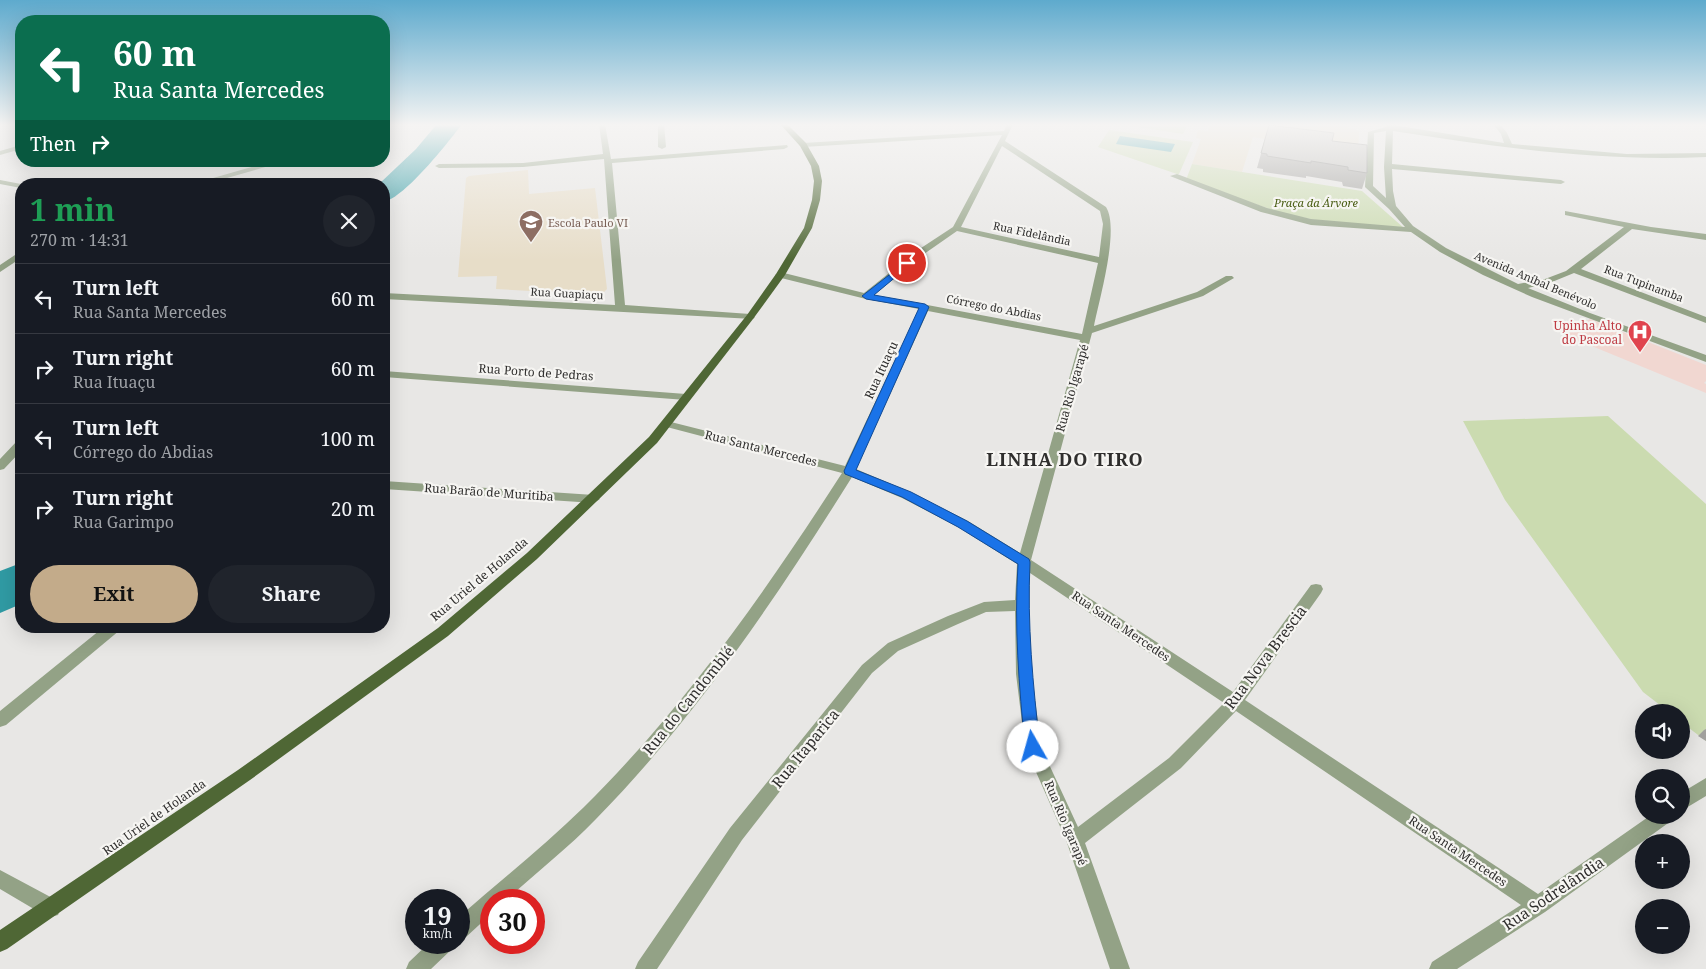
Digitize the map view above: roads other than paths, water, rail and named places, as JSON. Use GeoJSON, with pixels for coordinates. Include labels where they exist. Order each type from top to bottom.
{"type":"FeatureCollection","features":[{"type":"Feature","properties":{"kind":"main road","name":"Rua Uriel de Holanda"},"geometry":{"type":"LineString","coordinates":[[0,942],[285,746],[443,632],[532,556],[594,498],[667,424],[780,275],[808,228],[816,200],[818,181],[816,169]]}},
{"type":"Feature","properties":{"kind":"street"},"geometry":{"type":"LineString","coordinates":[[218,178],[251,169]]}},
{"type":"Feature","properties":{"kind":"street"},"geometry":{"type":"LineString","coordinates":[[609,169],[620,308]]}},
{"type":"Feature","properties":{"kind":"street"},"geometry":{"type":"LineString","coordinates":[[866,296],[921,252],[956,228],[987,169]]}},
{"type":"Feature","properties":{"kind":"street","name":"Rua Rio Igarapé"},"geometry":{"type":"LineString","coordinates":[[1048,169],[1103,209],[1106,214],[1107,224],[1103,261],[1087,334],[1024,562],[1022,606],[1024,674],[1033,747],[1075,840],[1120,969]]}},
{"type":"Feature","properties":{"kind":"street","name":"Avenida Aníbal Benévolo"},"geometry":{"type":"LineString","coordinates":[[1369,169],[1369,188],[1391,206],[1412,230],[1442,250],[1518,286],[1706,359]]}},
{"type":"Feature","properties":{"kind":"street"},"geometry":{"type":"LineString","coordinates":[[1389,169],[1391,206]]}},
{"type":"Feature","properties":{"kind":"street"},"geometry":{"type":"LineString","coordinates":[[1424,169],[1561,182]]}},
{"type":"Feature","properties":{"kind":"street"},"geometry":{"type":"LineString","coordinates":[[1174,176],[1264,210],[1310,222],[1412,230]]}},
{"type":"Feature","properties":{"kind":"street"},"geometry":{"type":"LineString","coordinates":[[0,182],[15,185]]}},
{"type":"Feature","properties":{"kind":"street"},"geometry":{"type":"LineString","coordinates":[[1568,213],[1631,226],[1706,237]]}},
{"type":"Feature","properties":{"kind":"street"},"geometry":{"type":"LineString","coordinates":[[1518,286],[1537,284],[1574,270],[1631,226]]}},
{"type":"Feature","properties":{"kind":"street","name":"Rua Fidelândia"},"geometry":{"type":"LineString","coordinates":[[956,228],[1103,261]]}},
{"type":"Feature","properties":{"kind":"street"},"geometry":{"type":"LineString","coordinates":[[0,269],[15,258]]}},
{"type":"Feature","properties":{"kind":"street","name":"Rua Tupinamba"},"geometry":{"type":"LineString","coordinates":[[1574,270],[1706,320]]}},
{"type":"Feature","properties":{"kind":"street","name":"Córrego do Abdias"},"geometry":{"type":"LineString","coordinates":[[780,275],[866,296],[1087,334]]}},
{"type":"Feature","properties":{"kind":"street"},"geometry":{"type":"LineString","coordinates":[[1087,334],[1200,294],[1229,278]]}},
{"type":"Feature","properties":{"kind":"street","name":"Rua Guapiaçu"},"geometry":{"type":"LineString","coordinates":[[390,296],[620,308],[750,317]]}},
{"type":"Feature","properties":{"kind":"street","name":"Rua Ituaçu"},"geometry":{"type":"LineString","coordinates":[[849,471],[925,307]]}},
{"type":"Feature","properties":{"kind":"street","name":"Rua Porto de Pedras"},"geometry":{"type":"LineString","coordinates":[[390,374],[686,397]]}},
{"type":"Feature","properties":{"kind":"street","name":"Rua Santa Mercedes"},"geometry":{"type":"LineString","coordinates":[[667,424],[849,471],[914,499],[962,524],[1024,562],[1538,905]]}},
{"type":"Feature","properties":{"kind":"street"},"geometry":{"type":"LineString","coordinates":[[0,466],[15,450]]}},
{"type":"Feature","properties":{"kind":"street","name":"Rua do Candomblé"},"geometry":{"type":"LineString","coordinates":[[504,889],[589,814],[652,746],[727,652],[805,542],[849,471]]}},
{"type":"Feature","properties":{"kind":"street","name":"Rua Barão de Muritiba"},"geometry":{"type":"LineString","coordinates":[[390,485],[594,498]]}},
{"type":"Feature","properties":{"kind":"street","name":"Rua Nova Brescia"},"geometry":{"type":"LineString","coordinates":[[1075,840],[1175,763],[1235,702],[1316,589]]}},
{"type":"Feature","properties":{"kind":"street","name":"Rua Itaparica"},"geometry":{"type":"LineString","coordinates":[[645,969],[736,834],[867,669],[893,647],[984,607],[1000,605],[1022,606]]}},
{"type":"Feature","properties":{"kind":"street"},"geometry":{"type":"LineString","coordinates":[[0,720],[107,633]]}},
{"type":"Feature","properties":{"kind":"street"},"geometry":{"type":"LineString","coordinates":[[1690,798],[1704,790]]}},
{"type":"Feature","properties":{"kind":"street","name":"Rua Sodrelândia"},"geometry":{"type":"LineString","coordinates":[[1439,969],[1538,905],[1652,824]]}},
{"type":"Feature","properties":{"kind":"street"},"geometry":{"type":"LineString","coordinates":[[0,879],[51,908]]}},
{"type":"Feature","properties":{"kind":"street","name":"Rua do Candomblé"},"geometry":{"type":"LineString","coordinates":[[470,920],[480,911]]}},
{"type":"Feature","properties":{"kind":"street"},"geometry":{"type":"LineString","coordinates":[[416,969],[432,954]]}},
{"type":"Feature","properties":{"kind":"waterway"},"geometry":{"type":"LineString","coordinates":[[390,188],[409,169]]}},
{"type":"Feature","properties":{"kind":"waterway"},"geometry":{"type":"LineString","coordinates":[[0,595],[15,584]]}},
{"type":"Feature","properties":{"kind":"place","name":"Escola Paulo VI"},"geometry":{"type":"Point","coordinates":[531,243]}},
{"type":"Feature","properties":{"kind":"place","name":"Upinha Alto do Pascoal"},"geometry":{"type":"Point","coordinates":[1640,353]}},
{"type":"Feature","properties":{"kind":"district","name":"LINHA DO TIRO"},"geometry":{"type":"Point","coordinates":[1065,459]}},
{"type":"Feature","properties":{"kind":"park label","name":"Praça da Árvore"},"geometry":{"type":"Point","coordinates":[1316,202]}}]}
